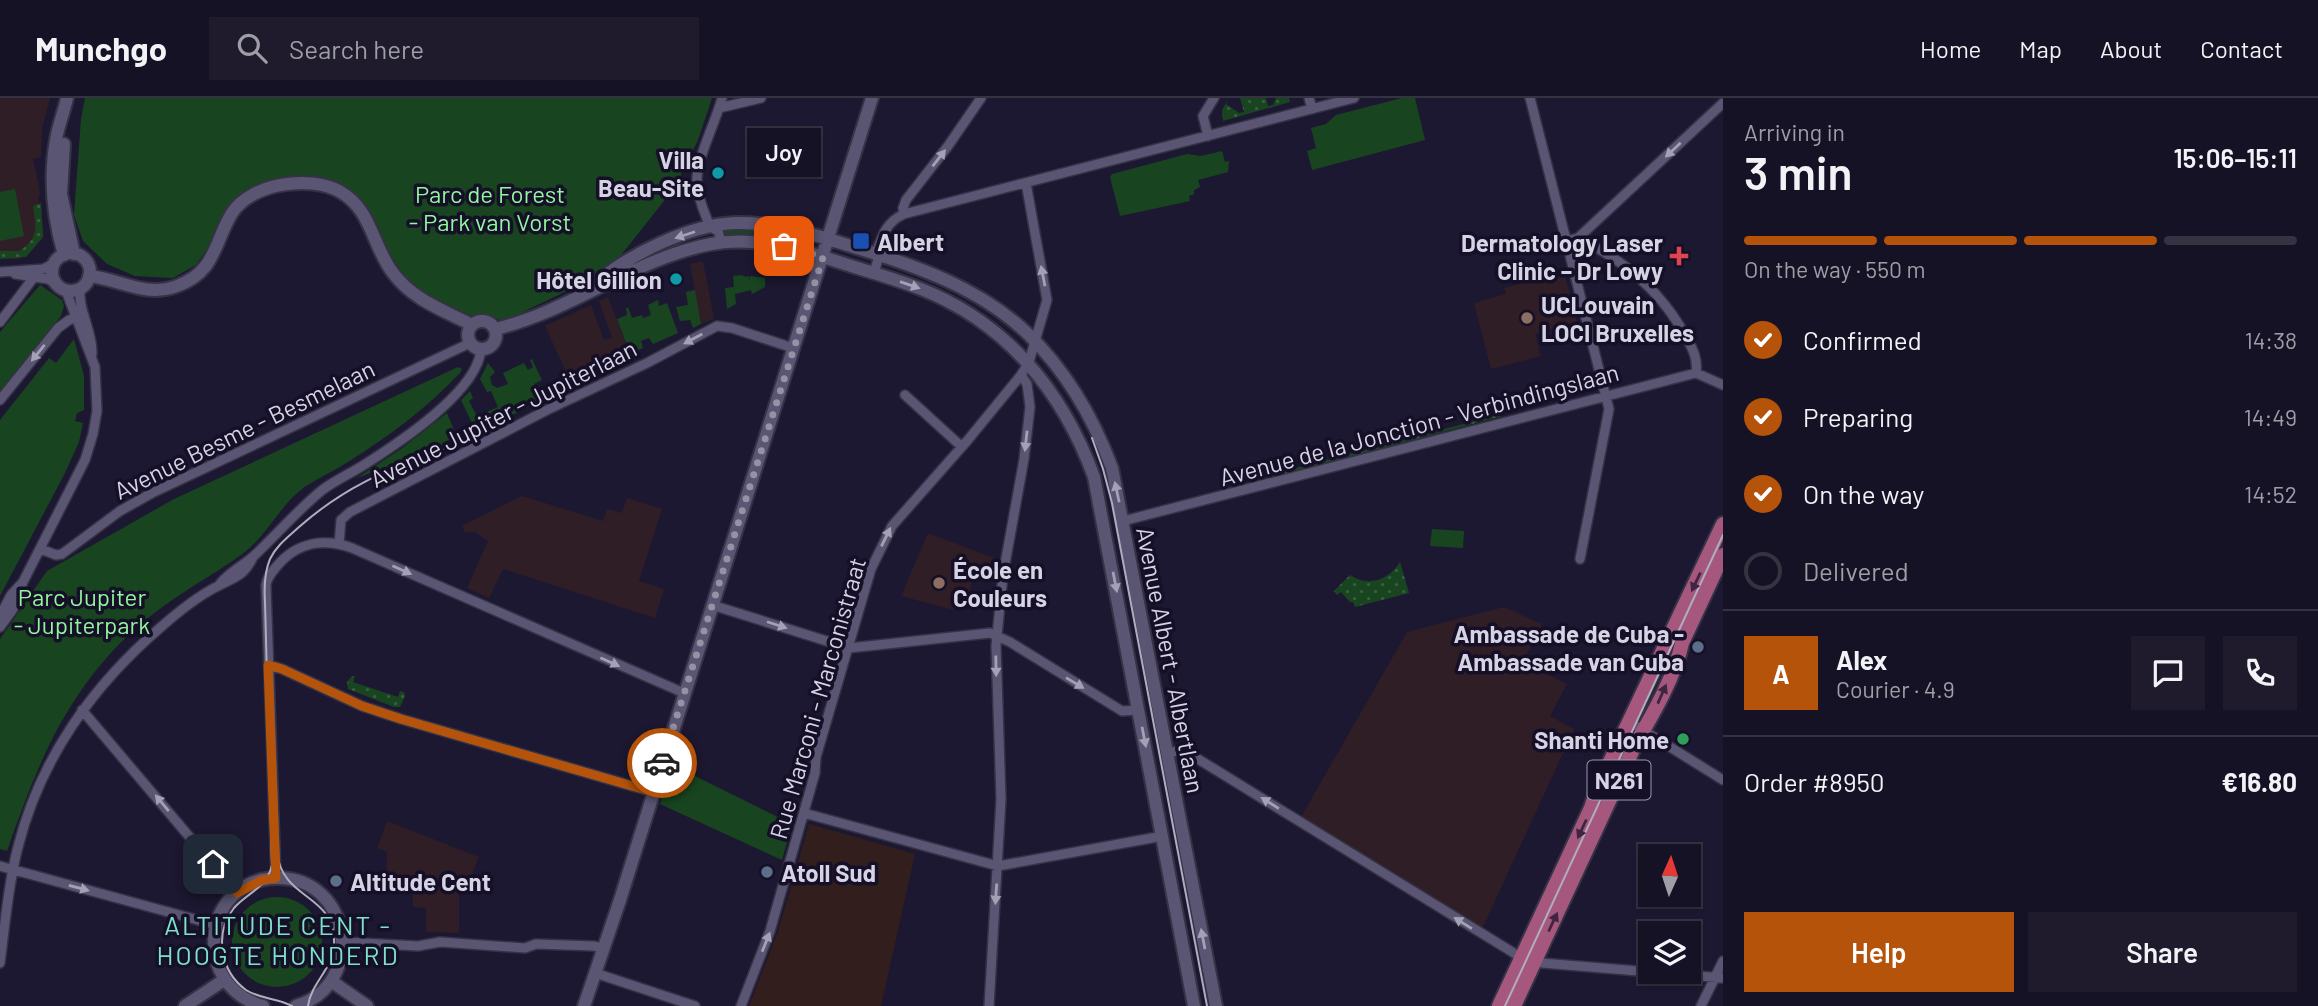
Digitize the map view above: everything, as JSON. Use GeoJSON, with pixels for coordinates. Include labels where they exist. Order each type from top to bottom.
{"type":"FeatureCollection","features":[{"type":"Feature","properties":{"kind":"main road"},"geometry":{"type":"LineString","coordinates":[[67,98],[62,123],[64,138],[61,194],[69,254]]}},
{"type":"Feature","properties":{"kind":"main road"},"geometry":{"type":"LineString","coordinates":[[584,1006],[620,900],[873,98]]}},
{"type":"Feature","properties":{"kind":"main road"},"geometry":{"type":"LineString","coordinates":[[89,276],[146,290],[159,290],[187,282],[204,269],[218,248],[230,219],[268,189],[289,184],[331,188],[348,197],[365,213],[386,263],[402,285],[421,300],[472,325],[484,321],[495,329],[533,318],[676,253],[718,243],[765,243],[823,257]]}},
{"type":"Feature","properties":{"kind":"main road"},"geometry":{"type":"LineString","coordinates":[[585,293],[626,261],[680,236],[710,227],[737,223],[776,226],[828,239]]}},
{"type":"Feature","properties":{"kind":"main road","name":"Avenue Albert - Albertlaan"},"geometry":{"type":"LineString","coordinates":[[828,239],[918,268],[976,295],[1002,312],[1036,342],[1063,374],[1091,416],[1112,468],[1216,1006]]}},
{"type":"Feature","properties":{"kind":"main road"},"geometry":{"type":"LineString","coordinates":[[69,254],[85,259],[88,265],[89,276],[80,289],[61,287],[52,277],[54,264],[69,254]]}},
{"type":"Feature","properties":{"kind":"main road","name":"Avenue Albert - Albertlaan"},"geometry":{"type":"LineString","coordinates":[[823,257],[921,289],[969,313],[1000,335],[1029,362],[1072,423],[1094,477],[1194,1006]]}},
{"type":"Feature","properties":{"kind":"main road","name":"Avenue Besme - Besmelaan"},"geometry":{"type":"LineString","coordinates":[[472,325],[468,334],[476,346],[489,348],[495,342],[495,329]]}},
{"type":"Feature","properties":{"kind":"main road","name":"N261"},"geometry":{"type":"LineString","coordinates":[[1514,1006],[1528,960],[1598,787],[1723,524]]}},
{"type":"Feature","properties":{"kind":"main road","name":"N261"},"geometry":{"type":"LineString","coordinates":[[1499,1006],[1528,960],[1644,730],[1679,659],[1682,643],[1723,555]]}},
{"type":"Feature","properties":{"kind":"main road"},"geometry":{"type":"LineString","coordinates":[[260,1006],[237,993],[224,980],[214,954],[216,925],[219,915],[237,893],[262,880],[276,878],[304,884],[323,896],[335,911],[343,942],[341,962],[331,981],[314,998],[299,1006]]}},
{"type":"Feature","properties":{"kind":"main road"},"geometry":{"type":"LineString","coordinates":[[186,1006],[224,980]]}},
{"type":"Feature","properties":{"kind":"main road"},"geometry":{"type":"LineString","coordinates":[[331,981],[367,1006]]}},
{"type":"Feature","properties":{"kind":"street"},"geometry":{"type":"LineString","coordinates":[[718,243],[718,231],[710,227],[701,203],[697,180],[701,159],[721,103],[761,98]]}},
{"type":"Feature","properties":{"kind":"street"},"geometry":{"type":"LineString","coordinates":[[904,214],[906,200],[981,98]]}},
{"type":"Feature","properties":{"kind":"street"},"geometry":{"type":"LineString","coordinates":[[1208,136],[1203,116],[1214,98]]}},
{"type":"Feature","properties":{"kind":"street"},"geometry":{"type":"LineString","coordinates":[[1309,98],[1312,109]]}},
{"type":"Feature","properties":{"kind":"street"},"geometry":{"type":"LineString","coordinates":[[874,273],[878,259],[876,254],[887,226],[893,219],[904,214],[1354,98]]}},
{"type":"Feature","properties":{"kind":"street"},"geometry":{"type":"LineString","coordinates":[[1530,98],[1609,409],[1580,559]]}},
{"type":"Feature","properties":{"kind":"street"},"geometry":{"type":"LineString","coordinates":[[1566,241],[1578,238],[1723,103]]}},
{"type":"Feature","properties":{"kind":"street"},"geometry":{"type":"LineString","coordinates":[[1026,183],[1047,300],[1029,362]]}},
{"type":"Feature","properties":{"kind":"street"},"geometry":{"type":"LineString","coordinates":[[1578,238],[1608,254],[1657,295],[1688,341],[1696,359],[1696,373],[1723,385]]}},
{"type":"Feature","properties":{"kind":"street"},"geometry":{"type":"LineString","coordinates":[[1,272],[43,269],[54,264]]}},
{"type":"Feature","properties":{"kind":"street"},"geometry":{"type":"LineString","coordinates":[[0,627],[13,609],[23,582],[78,476],[90,446],[97,411],[93,343],[80,316],[61,287],[48,279],[1,272]]}},
{"type":"Feature","properties":{"kind":"street"},"geometry":{"type":"LineString","coordinates":[[0,322],[34,277]]}},
{"type":"Feature","properties":{"kind":"street"},"geometry":{"type":"LineString","coordinates":[[80,289],[80,316]]}},
{"type":"Feature","properties":{"kind":"street"},"geometry":{"type":"LineString","coordinates":[[0,400],[58,328],[80,316]]}},
{"type":"Feature","properties":{"kind":"street","name":"Avenue Jupiter - Jupiterlaan"},"geometry":{"type":"LineString","coordinates":[[340,544],[341,520],[350,512],[717,326],[732,328],[793,348]]}},
{"type":"Feature","properties":{"kind":"street","name":"Avenue Besme - Besmelaan"},"geometry":{"type":"LineString","coordinates":[[41,549],[56,555],[62,554],[111,518],[152,493],[476,346],[478,363],[468,381],[439,410],[368,463],[324,489],[254,557],[227,575],[219,586],[168,621],[138,646],[82,710]]}},
{"type":"Feature","properties":{"kind":"street","name":"Rue Marconi - Marconistraat"},"geometry":{"type":"LineString","coordinates":[[741,1006],[771,931],[804,813],[816,757],[871,569],[892,526],[962,447],[1029,362]]}},
{"type":"Feature","properties":{"kind":"street","name":"Avenue de la Jonction - Verbindingslaan"},"geometry":{"type":"LineString","coordinates":[[1123,521],[1696,373]]}},
{"type":"Feature","properties":{"kind":"street"},"geometry":{"type":"LineString","coordinates":[[989,1006],[1001,799],[996,635],[1028,420],[1029,395],[1027,384],[1021,375]]}},
{"type":"Feature","properties":{"kind":"street"},"geometry":{"type":"LineString","coordinates":[[905,395],[962,447]]}},
{"type":"Feature","properties":{"kind":"street"},"geometry":{"type":"LineString","coordinates":[[276,878],[266,585],[269,576],[290,552],[304,545],[319,542],[340,544],[684,693]]}},
{"type":"Feature","properties":{"kind":"street"},"geometry":{"type":"LineString","coordinates":[[0,616],[11,595],[23,582]]}},
{"type":"Feature","properties":{"kind":"street"},"geometry":{"type":"LineString","coordinates":[[712,605],[849,648],[990,633],[1122,711],[1139,710]]}},
{"type":"Feature","properties":{"kind":"street"},"geometry":{"type":"LineString","coordinates":[[268,665],[362,706],[401,719],[653,792]]}},
{"type":"Feature","properties":{"kind":"street"},"geometry":{"type":"LineString","coordinates":[[0,963],[13,870],[26,822],[60,744],[82,710],[237,893]]}},
{"type":"Feature","properties":{"kind":"street"},"geometry":{"type":"LineString","coordinates":[[1630,722],[1723,780]]}},
{"type":"Feature","properties":{"kind":"street"},"geometry":{"type":"LineString","coordinates":[[1167,751],[1185,751],[1528,960],[1719,978]]}},
{"type":"Feature","properties":{"kind":"street"},"geometry":{"type":"LineString","coordinates":[[804,813],[998,866],[1163,836]]}},
{"type":"Feature","properties":{"kind":"street"},"geometry":{"type":"LineString","coordinates":[[0,866],[216,925]]}},
{"type":"Feature","properties":{"kind":"street"},"geometry":{"type":"LineString","coordinates":[[343,942],[418,946],[454,942],[525,948],[536,943],[603,948]]}},
{"type":"Feature","properties":{"kind":"street"},"geometry":{"type":"LineString","coordinates":[[1701,1006],[1719,978],[1723,961]]}},
{"type":"Feature","properties":{"kind":"street"},"geometry":{"type":"LineString","coordinates":[[595,973],[695,1006]]}},
{"type":"Feature","properties":{"kind":"shaded area"},"geometry":{"type":"Polygon","coordinates":[[[0,98],[50,98],[42,129],[41,157],[33,159],[44,235],[29,254],[19,259],[0,259],[0,98]]]}},
{"type":"Feature","properties":{"kind":"shaded area"},"geometry":{"type":"Polygon","coordinates":[[[703,261],[714,319],[701,324],[690,264],[703,261]]]}},
{"type":"Feature","properties":{"kind":"shaded area","name":"UCLouvain LOCI Bruxelles"},"geometry":{"type":"Polygon","coordinates":[[[1564,272],[1577,322],[1535,334],[1541,356],[1491,369],[1474,303],[1506,294],[1504,288],[1564,272]]]}},
{"type":"Feature","properties":{"kind":"shaded area"},"geometry":{"type":"Polygon","coordinates":[[[608,297],[631,356],[614,365],[612,362],[599,368],[600,372],[572,385],[545,326],[591,305],[604,340],[612,338],[599,301],[608,297]]]}},
{"type":"Feature","properties":{"kind":"shaded area"},"geometry":{"type":"Polygon","coordinates":[[[522,496],[603,521],[607,509],[622,513],[627,498],[662,509],[639,581],[664,589],[655,618],[503,569],[489,598],[467,588],[488,541],[475,532],[465,532],[462,526],[522,496]]]}},
{"type":"Feature","properties":{"kind":"shaded area","name":"École en Couleurs"},"geometry":{"type":"Polygon","coordinates":[[[928,533],[999,560],[999,569],[977,565],[965,607],[949,609],[901,596],[928,533]]]}},
{"type":"Feature","properties":{"kind":"shaded area"},"geometry":{"type":"Polygon","coordinates":[[[1504,607],[1542,624],[1523,662],[1567,684],[1550,716],[1574,729],[1482,929],[1301,817],[1407,632],[1504,607]]]}},
{"type":"Feature","properties":{"kind":"shaded area"},"geometry":{"type":"Polygon","coordinates":[[[387,821],[479,857],[468,884],[468,894],[459,894],[459,933],[426,932],[426,908],[413,907],[413,893],[386,892],[387,852],[377,848],[387,821]]]}},
{"type":"Feature","properties":{"kind":"shaded area"},"geometry":{"type":"Polygon","coordinates":[[[809,824],[915,854],[881,1006],[749,1006],[778,932],[809,824]]]}},
{"type":"Feature","properties":{"kind":"green space","name":"Parc de Forest - Park van Vorst"},"geometry":{"type":"Polygon","coordinates":[[[85,98],[712,98],[698,140],[675,187],[618,259],[577,286],[523,314],[501,320],[484,315],[470,316],[438,303],[404,279],[376,222],[362,203],[330,182],[307,176],[270,180],[248,189],[229,207],[213,240],[196,265],[173,278],[135,276],[107,264],[83,241],[74,215],[85,98]]]}},
{"type":"Feature","properties":{"kind":"green space"},"geometry":{"type":"Polygon","coordinates":[[[1229,98],[1226,104],[1239,113],[1244,112],[1240,98],[1266,98],[1268,106],[1273,105],[1276,98],[1289,98],[1290,102],[1223,121],[1222,110],[1229,98]]]}},
{"type":"Feature","properties":{"kind":"green space"},"geometry":{"type":"Polygon","coordinates":[[[1402,98],[1415,98],[1425,140],[1312,170],[1307,151],[1316,148],[1311,128],[1326,124],[1336,115],[1402,98]]]}},
{"type":"Feature","properties":{"kind":"green space"},"geometry":{"type":"Polygon","coordinates":[[[1222,151],[1225,162],[1229,161],[1228,172],[1198,180],[1200,187],[1189,196],[1190,201],[1120,216],[1110,177],[1112,174],[1187,154],[1201,156],[1222,151]]]}},
{"type":"Feature","properties":{"kind":"green space"},"geometry":{"type":"Polygon","coordinates":[[[15,189],[24,236],[0,241],[0,192],[15,189]]]}},
{"type":"Feature","properties":{"kind":"green space"},"geometry":{"type":"Polygon","coordinates":[[[41,203],[43,237],[26,257],[0,259],[0,251],[19,251],[30,241],[35,231],[33,206],[41,203]]]}},
{"type":"Feature","properties":{"kind":"green space"},"geometry":{"type":"Polygon","coordinates":[[[758,227],[809,238],[806,245],[766,237],[726,236],[723,231],[758,227]]]}},
{"type":"Feature","properties":{"kind":"green space"},"geometry":{"type":"Polygon","coordinates":[[[733,276],[749,276],[750,281],[750,276],[765,278],[765,287],[752,294],[751,290],[735,294],[736,304],[727,309],[725,288],[734,287],[733,276]]]}},
{"type":"Feature","properties":{"kind":"green space"},"geometry":{"type":"Polygon","coordinates":[[[40,285],[62,300],[64,306],[61,316],[0,392],[0,332],[40,285]]]}},
{"type":"Feature","properties":{"kind":"green space"},"geometry":{"type":"Polygon","coordinates":[[[695,290],[701,324],[693,328],[690,320],[680,321],[676,307],[688,305],[686,292],[695,290]]]}},
{"type":"Feature","properties":{"kind":"green space"},"geometry":{"type":"Polygon","coordinates":[[[658,300],[659,306],[667,303],[678,333],[653,344],[649,338],[641,341],[643,348],[636,351],[633,344],[627,345],[617,319],[627,315],[628,307],[632,318],[651,315],[648,305],[658,300]]]}},
{"type":"Feature","properties":{"kind":"green space"},"geometry":{"type":"Polygon","coordinates":[[[74,339],[84,376],[84,410],[77,413],[75,421],[83,423],[79,442],[0,596],[0,420],[49,358],[56,363],[74,339]]]}},
{"type":"Feature","properties":{"kind":"green space"},"geometry":{"type":"Polygon","coordinates":[[[532,359],[542,380],[534,384],[542,400],[484,429],[446,441],[445,445],[357,478],[401,449],[447,413],[456,435],[474,427],[461,400],[470,391],[473,398],[469,401],[477,416],[498,407],[491,391],[487,392],[480,379],[488,363],[495,372],[490,377],[492,385],[497,388],[508,384],[503,373],[524,363],[528,370],[533,367],[530,360],[532,359]]]}},
{"type":"Feature","properties":{"kind":"green space","name":"Parc Jupiter - Jupiterpark"},"geometry":{"type":"Polygon","coordinates":[[[458,367],[462,369],[460,373],[421,410],[363,452],[306,486],[289,501],[245,552],[160,609],[121,643],[98,668],[60,724],[32,785],[7,851],[0,849],[0,639],[47,571],[174,499],[458,367]]]}},
{"type":"Feature","properties":{"kind":"green space"},"geometry":{"type":"Polygon","coordinates":[[[1502,416],[1258,481],[1261,477],[1502,416]]]}},
{"type":"Feature","properties":{"kind":"green space"},"geometry":{"type":"Polygon","coordinates":[[[1432,529],[1464,531],[1463,548],[1430,546],[1432,529]]]}},
{"type":"Feature","properties":{"kind":"green space"},"geometry":{"type":"Polygon","coordinates":[[[1400,562],[1409,593],[1355,607],[1341,592],[1337,595],[1334,591],[1350,575],[1364,581],[1378,580],[1391,573],[1400,562]]]}},
{"type":"Feature","properties":{"kind":"green space"},"geometry":{"type":"Polygon","coordinates":[[[352,676],[355,677],[353,682],[398,697],[400,691],[404,692],[400,707],[348,689],[347,682],[352,676]]]}},
{"type":"Feature","properties":{"kind":"green space"},"geometry":{"type":"Polygon","coordinates":[[[691,774],[792,824],[782,860],[660,804],[668,778],[687,784],[691,774]]]}},
{"type":"Feature","properties":{"kind":"green space"},"geometry":{"type":"Polygon","coordinates":[[[277,897],[294,901],[309,910],[318,925],[322,942],[318,959],[309,974],[294,983],[277,987],[260,983],[245,974],[236,959],[232,942],[236,925],[245,910],[260,901],[277,897]]]}},
{"type":"Feature","properties":{"kind":"tram line"},"geometry":{"type":"LineString","coordinates":[[1092,438],[1112,503],[1207,1006]]}},
{"type":"Feature","properties":{"kind":"tram line"},"geometry":{"type":"LineString","coordinates":[[292,1006],[257,995],[237,982],[226,962],[222,940],[228,918],[234,908],[266,879],[272,865],[265,591],[270,559],[299,527],[351,489],[446,448]]}},
{"type":"Feature","properties":{"kind":"tram line"},"geometry":{"type":"LineString","coordinates":[[1505,1006],[1723,535]]}},
{"type":"Feature","properties":{"kind":"tram line"},"geometry":{"type":"LineString","coordinates":[[277,853],[281,869],[289,881],[319,906],[333,929],[334,946],[330,962],[313,990],[308,1006]]}},
{"type":"Feature","properties":{"kind":"way so far"},"geometry":{"type":"LineString","coordinates":[[662,763],[823,257],[784,246]]}},
{"type":"Feature","properties":{"kind":"place","name":"Villa Beau-Site"},"geometry":{"type":"Point","coordinates":[718,173]}},
{"type":"Feature","properties":{"kind":"place","name":"Albert"},"geometry":{"type":"Point","coordinates":[861,241]}},
{"type":"Feature","properties":{"kind":"place","name":"Joy"},"geometry":{"type":"Point","coordinates":[784,246]}},
{"type":"Feature","properties":{"kind":"place","name":"Dermatology Laser Clinic – Dr Lowy"},"geometry":{"type":"Point","coordinates":[1679,256]}},
{"type":"Feature","properties":{"kind":"place","name":"Hôtel Gillion"},"geometry":{"type":"Point","coordinates":[676,279]}},
{"type":"Feature","properties":{"kind":"place","name":"UCLouvain LOCI Bruxelles"},"geometry":{"type":"Point","coordinates":[1527,318]}},
{"type":"Feature","properties":{"kind":"place","name":"École en Couleurs"},"geometry":{"type":"Point","coordinates":[939,583]}},
{"type":"Feature","properties":{"kind":"place","name":"Ambassade de Cuba - Ambassade van Cuba"},"geometry":{"type":"Point","coordinates":[1698,647]}},
{"type":"Feature","properties":{"kind":"place","name":"Shanti Home"},"geometry":{"type":"Point","coordinates":[1683,739]}},
{"type":"Feature","properties":{"kind":"place","name":"Atoll Sud"},"geometry":{"type":"Point","coordinates":[767,872]}},
{"type":"Feature","properties":{"kind":"place","name":"Altitude Cent"},"geometry":{"type":"Point","coordinates":[336,881]}},
{"type":"Feature","properties":{"kind":"district","name":"ALTITUDE CENT - HOOGTE HONDERD"},"geometry":{"type":"Point","coordinates":[278,939]}},
{"type":"Feature","properties":{"kind":"route"},"geometry":{"type":"LineString","coordinates":[[213,864],[237,893],[262,880],[276,878],[268,665],[362,706],[401,719],[653,792],[662,763]]}}]}
